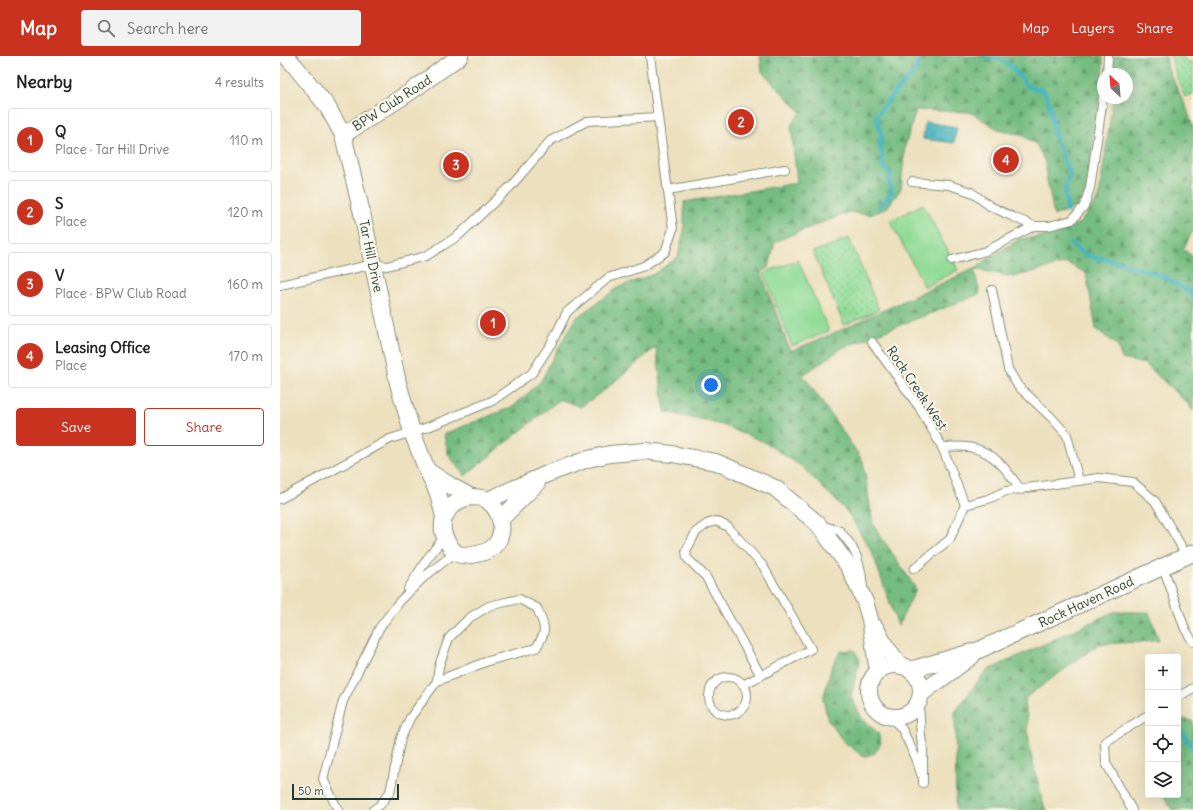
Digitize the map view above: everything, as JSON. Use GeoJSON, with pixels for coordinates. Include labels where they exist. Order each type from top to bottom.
{"type":"FeatureCollection","features":[{"type":"Feature","properties":{"kind":"street","name":"Tar Hill Drive"},"geometry":{"type":"LineString","coordinates":[[286,56],[296,66],[327,106],[343,135],[374,264],[398,383],[412,432],[438,493],[444,517]]}},
{"type":"Feature","properties":{"kind":"street","name":"BPW Club Road"},"geometry":{"type":"LineString","coordinates":[[343,135],[410,92],[460,56]]}},
{"type":"Feature","properties":{"kind":"street"},"geometry":{"type":"LineString","coordinates":[[488,500],[547,474],[588,459],[610,454],[645,451],[716,462],[775,488],[818,524],[849,567],[865,602],[870,619],[878,672],[870,686],[872,703],[877,710],[892,717]]}},
{"type":"Feature","properties":{"kind":"street"},"geometry":{"type":"LineString","coordinates":[[427,470],[450,486],[471,496],[488,500],[498,511],[502,529],[499,539],[493,547],[477,554],[461,555],[455,553],[449,545],[444,537],[442,527],[444,517],[454,502],[471,496]]}},
{"type":"Feature","properties":{"kind":"street"},"geometry":{"type":"LineString","coordinates":[[501,519],[547,474]]}},
{"type":"Feature","properties":{"kind":"street","name":"Rock Haven Road"},"geometry":{"type":"LineString","coordinates":[[878,672],[892,665],[906,668],[980,650],[1189,555]]}},
{"type":"Feature","properties":{"kind":"street"},"geometry":{"type":"LineString","coordinates":[[870,619],[886,647],[906,668],[917,676],[920,684],[920,698]]}},
{"type":"Feature","properties":{"kind":"street","name":"Rock Haven Road"},"geometry":{"type":"LineString","coordinates":[[892,717],[900,717],[914,710],[920,698],[980,650]]}},
{"type":"Feature","properties":{"kind":"lane"},"geometry":{"type":"LineString","coordinates":[[280,499],[390,439],[492,401],[532,373],[552,342],[567,312],[608,278],[644,266],[665,252],[673,229],[650,56]]}},
{"type":"Feature","properties":{"kind":"lane"},"geometry":{"type":"LineString","coordinates":[[1107,68],[1108,56]]}},
{"type":"Feature","properties":{"kind":"lane"},"geometry":{"type":"LineString","coordinates":[[912,182],[949,185],[971,192],[990,206],[1034,226],[1050,226],[1072,220],[1084,206],[1090,188],[1102,104]]}},
{"type":"Feature","properties":{"kind":"lane"},"geometry":{"type":"LineString","coordinates":[[280,285],[374,264],[387,266],[426,256],[458,236],[511,186],[550,141],[587,121],[658,118]]}},
{"type":"Feature","properties":{"kind":"lane"},"geometry":{"type":"LineString","coordinates":[[668,190],[785,169]]}},
{"type":"Feature","properties":{"kind":"lane"},"geometry":{"type":"LineString","coordinates":[[952,260],[986,251],[1034,226]]}},
{"type":"Feature","properties":{"kind":"lane"},"geometry":{"type":"LineString","coordinates":[[992,290],[1008,369],[1018,386],[1051,417],[1067,435],[1079,481]]}},
{"type":"Feature","properties":{"kind":"lane","name":"Rock Creek West"},"geometry":{"type":"LineString","coordinates":[[872,342],[919,407],[942,447],[965,505]]}},
{"type":"Feature","properties":{"kind":"lane","name":"Rock Creek West"},"geometry":{"type":"LineString","coordinates":[[942,447],[972,447],[995,458],[1020,490]]}},
{"type":"Feature","properties":{"kind":"lane"},"geometry":{"type":"LineString","coordinates":[[914,569],[950,539],[965,505],[988,499],[1006,492],[1099,478],[1133,482],[1155,501],[1180,544],[1189,555]]}},
{"type":"Feature","properties":{"kind":"lane"},"geometry":{"type":"LineString","coordinates":[[743,685],[760,676],[811,649],[763,566],[728,527],[716,521],[706,524],[696,532],[686,551],[687,558],[706,577],[760,676]]}},
{"type":"Feature","properties":{"kind":"lane"},"geometry":{"type":"LineString","coordinates":[[338,810],[322,779],[343,701],[380,627],[400,601],[427,559],[444,537]]}},
{"type":"Feature","properties":{"kind":"lane"},"geometry":{"type":"LineString","coordinates":[[400,601],[424,577],[455,553]]}},
{"type":"Feature","properties":{"kind":"lane"},"geometry":{"type":"LineString","coordinates":[[1163,567],[1185,629],[1193,642]]}},
{"type":"Feature","properties":{"kind":"lane"},"geometry":{"type":"LineString","coordinates":[[373,810],[382,807],[390,792],[401,738],[410,718],[437,681],[439,666],[450,638],[469,618],[489,606],[519,599],[537,608],[545,627],[543,638],[536,648],[488,661],[437,681]]}},
{"type":"Feature","properties":{"kind":"lane"},"geometry":{"type":"LineString","coordinates":[[721,678],[733,678],[739,680],[743,685],[746,690],[746,702],[743,708],[738,712],[726,715],[715,710],[711,705],[709,693],[715,682],[721,678]]}},
{"type":"Feature","properties":{"kind":"lane"},"geometry":{"type":"LineString","coordinates":[[1181,695],[1193,688]]}},
{"type":"Feature","properties":{"kind":"lane"},"geometry":{"type":"LineString","coordinates":[[892,717],[908,739],[916,758],[923,783],[920,698]]}},
{"type":"Feature","properties":{"kind":"lane"},"geometry":{"type":"LineString","coordinates":[[1132,810],[1106,763],[1105,742],[1145,717]]}},
{"type":"Feature","properties":{"kind":"green space"},"geometry":{"type":"Polygon","coordinates":[[[760,56],[1103,56],[1103,68],[1097,68],[1097,104],[1099,104],[1086,192],[1078,206],[1054,216],[1045,162],[1036,144],[1019,134],[1001,131],[970,112],[916,110],[905,146],[901,189],[887,208],[870,215],[849,212],[775,242],[769,267],[761,272],[790,351],[830,335],[973,269],[1019,239],[1047,236],[1080,223],[1099,197],[1112,104],[1133,104],[1133,68],[1113,68],[1114,56],[1166,56],[1168,69],[1187,109],[1193,128],[1193,231],[1183,249],[1193,257],[1193,411],[1189,405],[1145,364],[1122,359],[1117,345],[1096,329],[1086,273],[1067,263],[1013,277],[974,269],[980,294],[842,348],[803,375],[863,461],[873,524],[916,589],[898,626],[872,552],[848,513],[801,466],[764,442],[722,425],[665,412],[656,347],[602,392],[580,407],[560,399],[465,476],[448,454],[444,434],[514,406],[541,381],[557,350],[577,317],[619,287],[654,274],[678,257],[684,230],[684,202],[797,183],[791,125],[801,112],[762,72],[760,56]]]}},
{"type":"Feature","properties":{"kind":"green space"},"geometry":{"type":"Polygon","coordinates":[[[1170,56],[1183,56],[1187,62],[1193,62],[1193,94],[1185,97],[1170,56]]]}},
{"type":"Feature","properties":{"kind":"green space"},"geometry":{"type":"Polygon","coordinates":[[[923,204],[958,270],[925,287],[890,221],[923,204]]]}},
{"type":"Feature","properties":{"kind":"green space"},"geometry":{"type":"Polygon","coordinates":[[[849,238],[879,310],[844,325],[813,252],[849,238]]]}},
{"type":"Feature","properties":{"kind":"green space"},"geometry":{"type":"Polygon","coordinates":[[[798,260],[829,331],[792,346],[764,273],[798,260]]]}},
{"type":"Feature","properties":{"kind":"green space"},"geometry":{"type":"Polygon","coordinates":[[[1113,612],[1149,612],[1159,641],[1099,644],[1025,698],[1030,750],[1043,803],[1047,810],[956,810],[955,712],[986,671],[1113,612]]]}},
{"type":"Feature","properties":{"kind":"green space"},"geometry":{"type":"Polygon","coordinates":[[[854,650],[860,659],[851,697],[862,718],[878,733],[881,743],[875,753],[864,757],[844,742],[828,720],[823,699],[832,666],[841,651],[854,650]]]}},
{"type":"Feature","properties":{"kind":"green space"},"geometry":{"type":"Polygon","coordinates":[[[1181,720],[1193,721],[1193,810],[1172,810],[1165,798],[1181,798],[1181,720]]]}},
{"type":"Feature","properties":{"kind":"water"},"geometry":{"type":"Polygon","coordinates":[[[925,122],[957,127],[954,143],[923,139],[925,122]]]}},
{"type":"Feature","properties":{"kind":"waterway"},"geometry":{"type":"LineString","coordinates":[[879,207],[892,192],[889,181],[890,173],[883,167],[880,143],[882,137],[876,116],[896,91],[915,72],[921,56]]}},
{"type":"Feature","properties":{"kind":"waterway"},"geometry":{"type":"LineString","coordinates":[[983,56],[1000,59],[1013,68],[1027,86],[1044,91],[1050,106],[1054,134],[1070,174],[1065,190],[1067,211]]}},
{"type":"Feature","properties":{"kind":"waterway"},"geometry":{"type":"LineString","coordinates":[[1071,244],[1091,257],[1110,260],[1160,275],[1189,291],[1193,296]]}},
{"type":"Feature","properties":{"kind":"waterway"},"geometry":{"type":"LineString","coordinates":[[1181,732],[1193,749]]}},
{"type":"Feature","properties":{"kind":"place","name":"S"},"geometry":{"type":"Point","coordinates":[741,122]}},
{"type":"Feature","properties":{"kind":"place","name":"Leasing Office"},"geometry":{"type":"Point","coordinates":[1006,160]}},
{"type":"Feature","properties":{"kind":"place","name":"V"},"geometry":{"type":"Point","coordinates":[456,165]}},
{"type":"Feature","properties":{"kind":"place","name":"Q"},"geometry":{"type":"Point","coordinates":[493,323]}}]}
